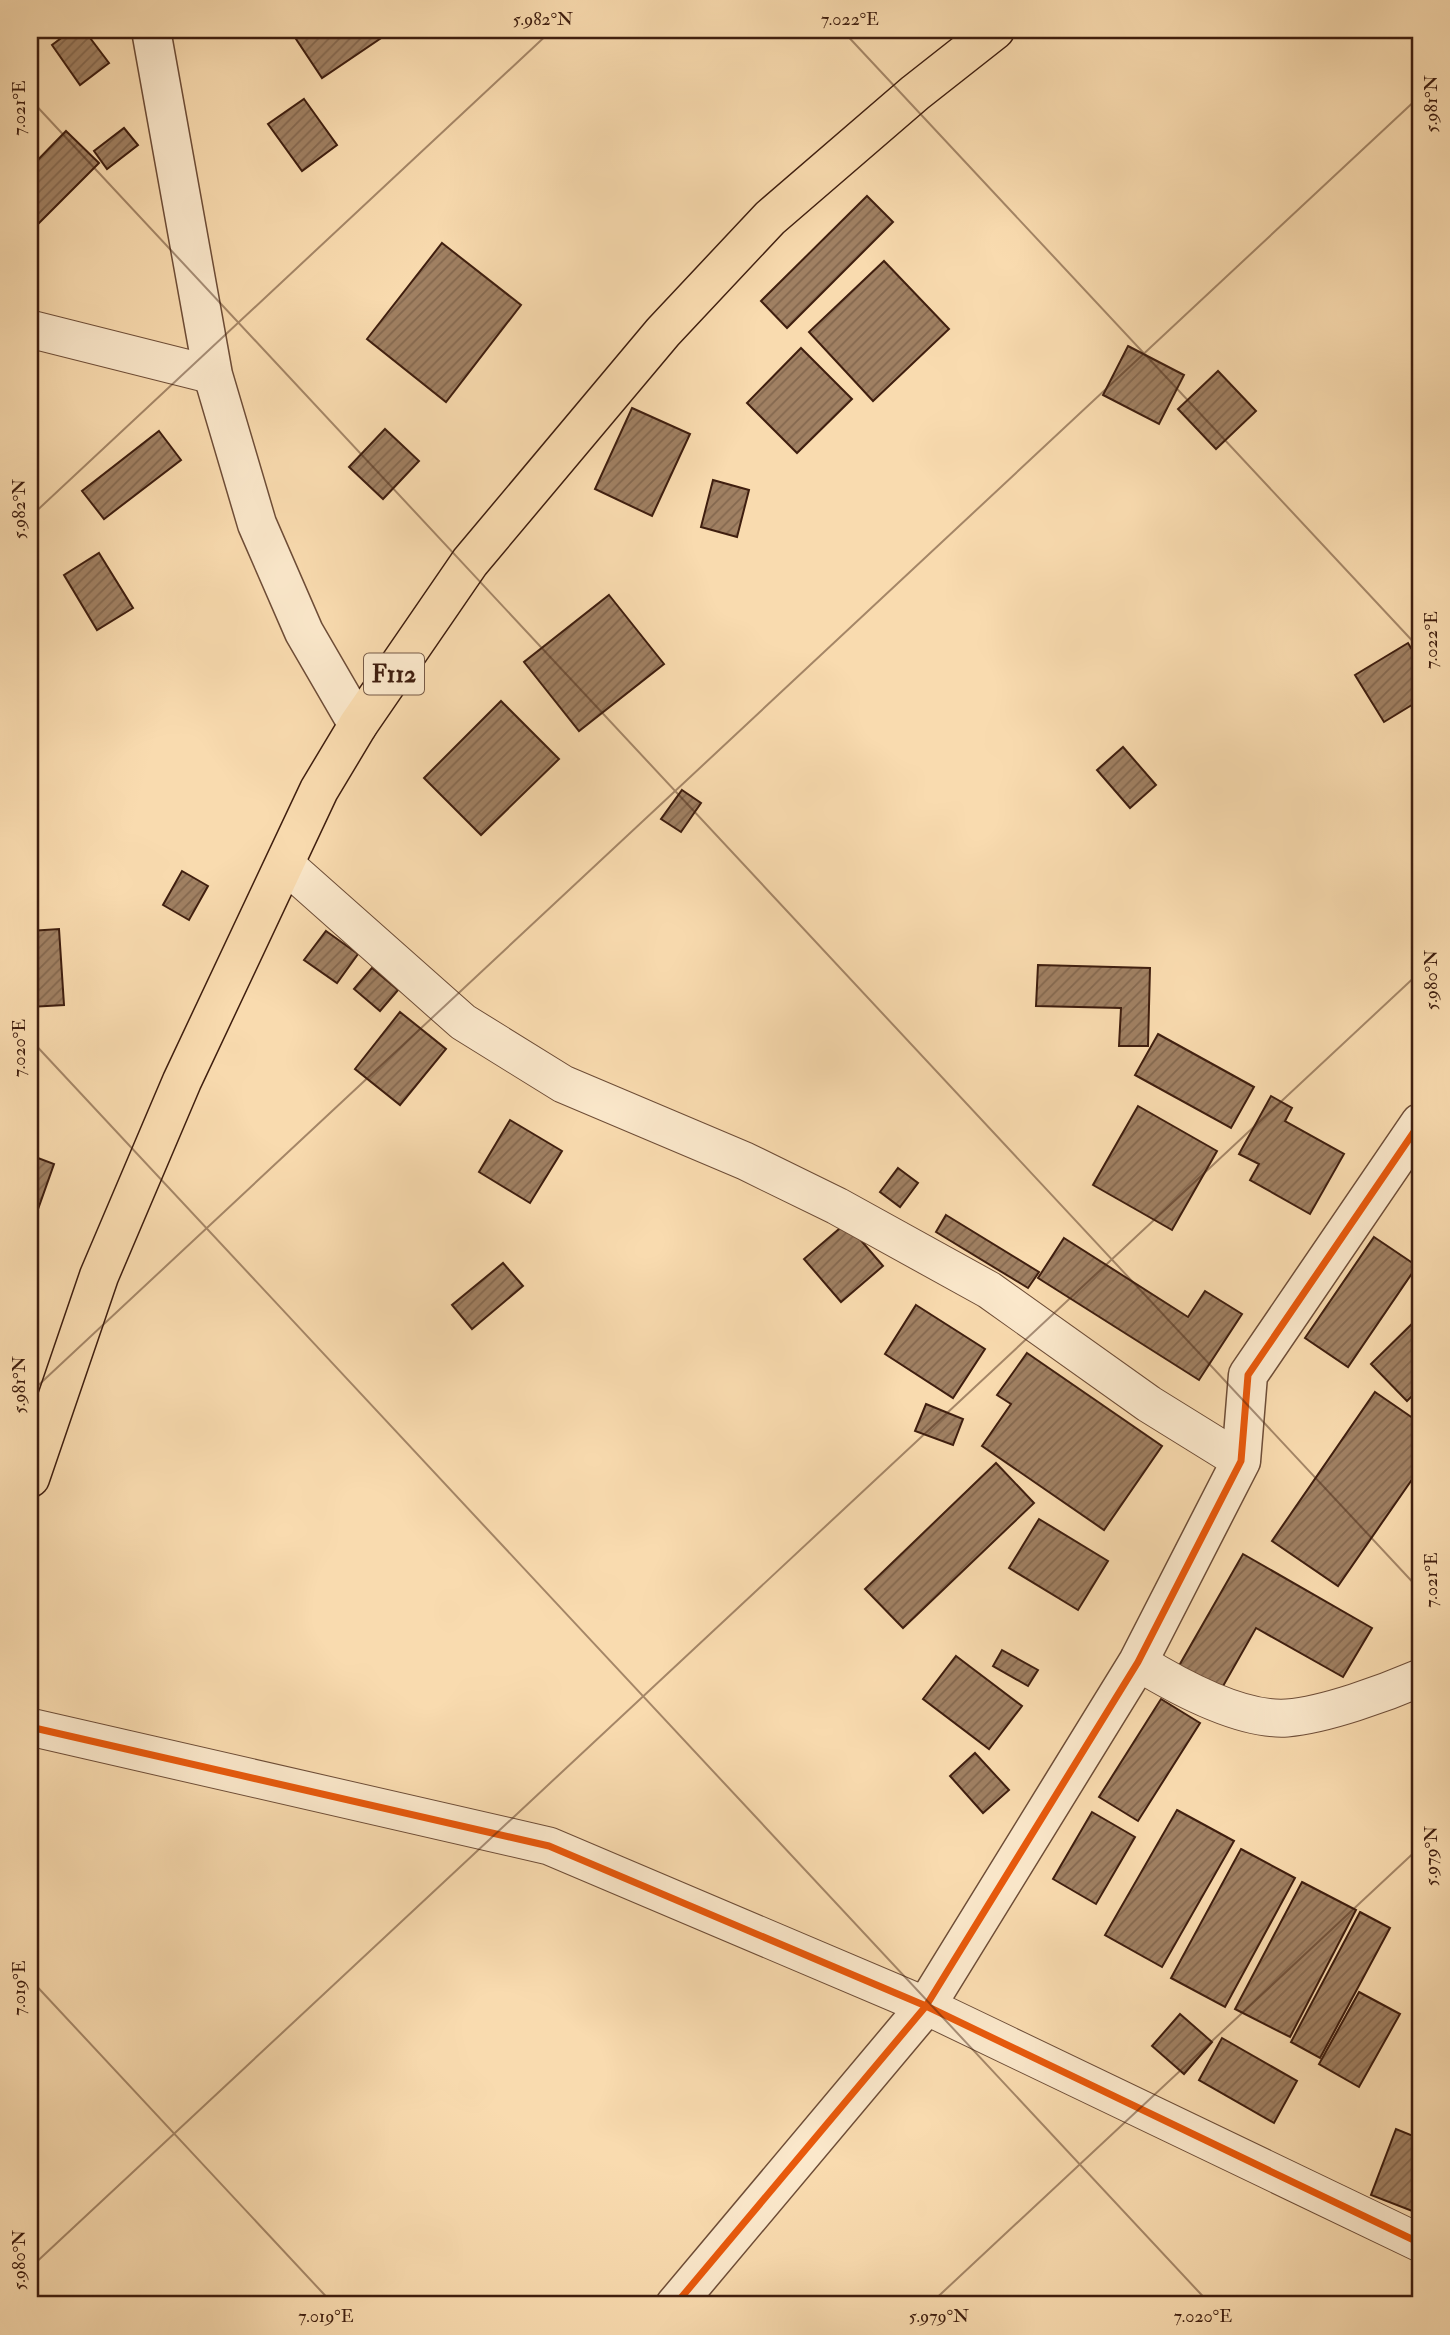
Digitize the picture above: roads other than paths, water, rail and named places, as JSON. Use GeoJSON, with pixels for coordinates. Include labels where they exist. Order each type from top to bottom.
{"type":"FeatureCollection","features":[{"type":"Feature","properties":{"kind":"main road","name":"F112"},"geometry":{"type":"LineString","coordinates":[[30,1478],[99,1276],[182,1081],[319,790],[358,726],[470,562],[663,332],[770,218],[915,93],[995,30]]}},
{"type":"Feature","properties":{"kind":"street"},"geometry":{"type":"LineString","coordinates":[[151,30],[213,374],[257,524],[304,632],[358,726]]}},
{"type":"Feature","properties":{"kind":"street"},"geometry":{"type":"LineString","coordinates":[[30,329],[213,374]]}},
{"type":"Feature","properties":{"kind":"street"},"geometry":{"type":"LineString","coordinates":[[286,865],[463,1022],[563,1084],[745,1161],[837,1206],[989,1290],[1149,1404],[1241,1461]]}},
{"type":"Feature","properties":{"kind":"street"},"geometry":{"type":"LineString","coordinates":[[675,2305],[926,2006],[1138,1662],[1241,1461],[1248,1375],[1420,1123]]}},
{"type":"Feature","properties":{"kind":"street"},"geometry":{"type":"LineString","coordinates":[[1138,1662],[1191,1694],[1253,1715],[1287,1718],[1380,1695],[1420,1678]]}},
{"type":"Feature","properties":{"kind":"street"},"geometry":{"type":"LineString","coordinates":[[30,1727],[549,1846],[926,2006],[1420,2243]]}}]}
